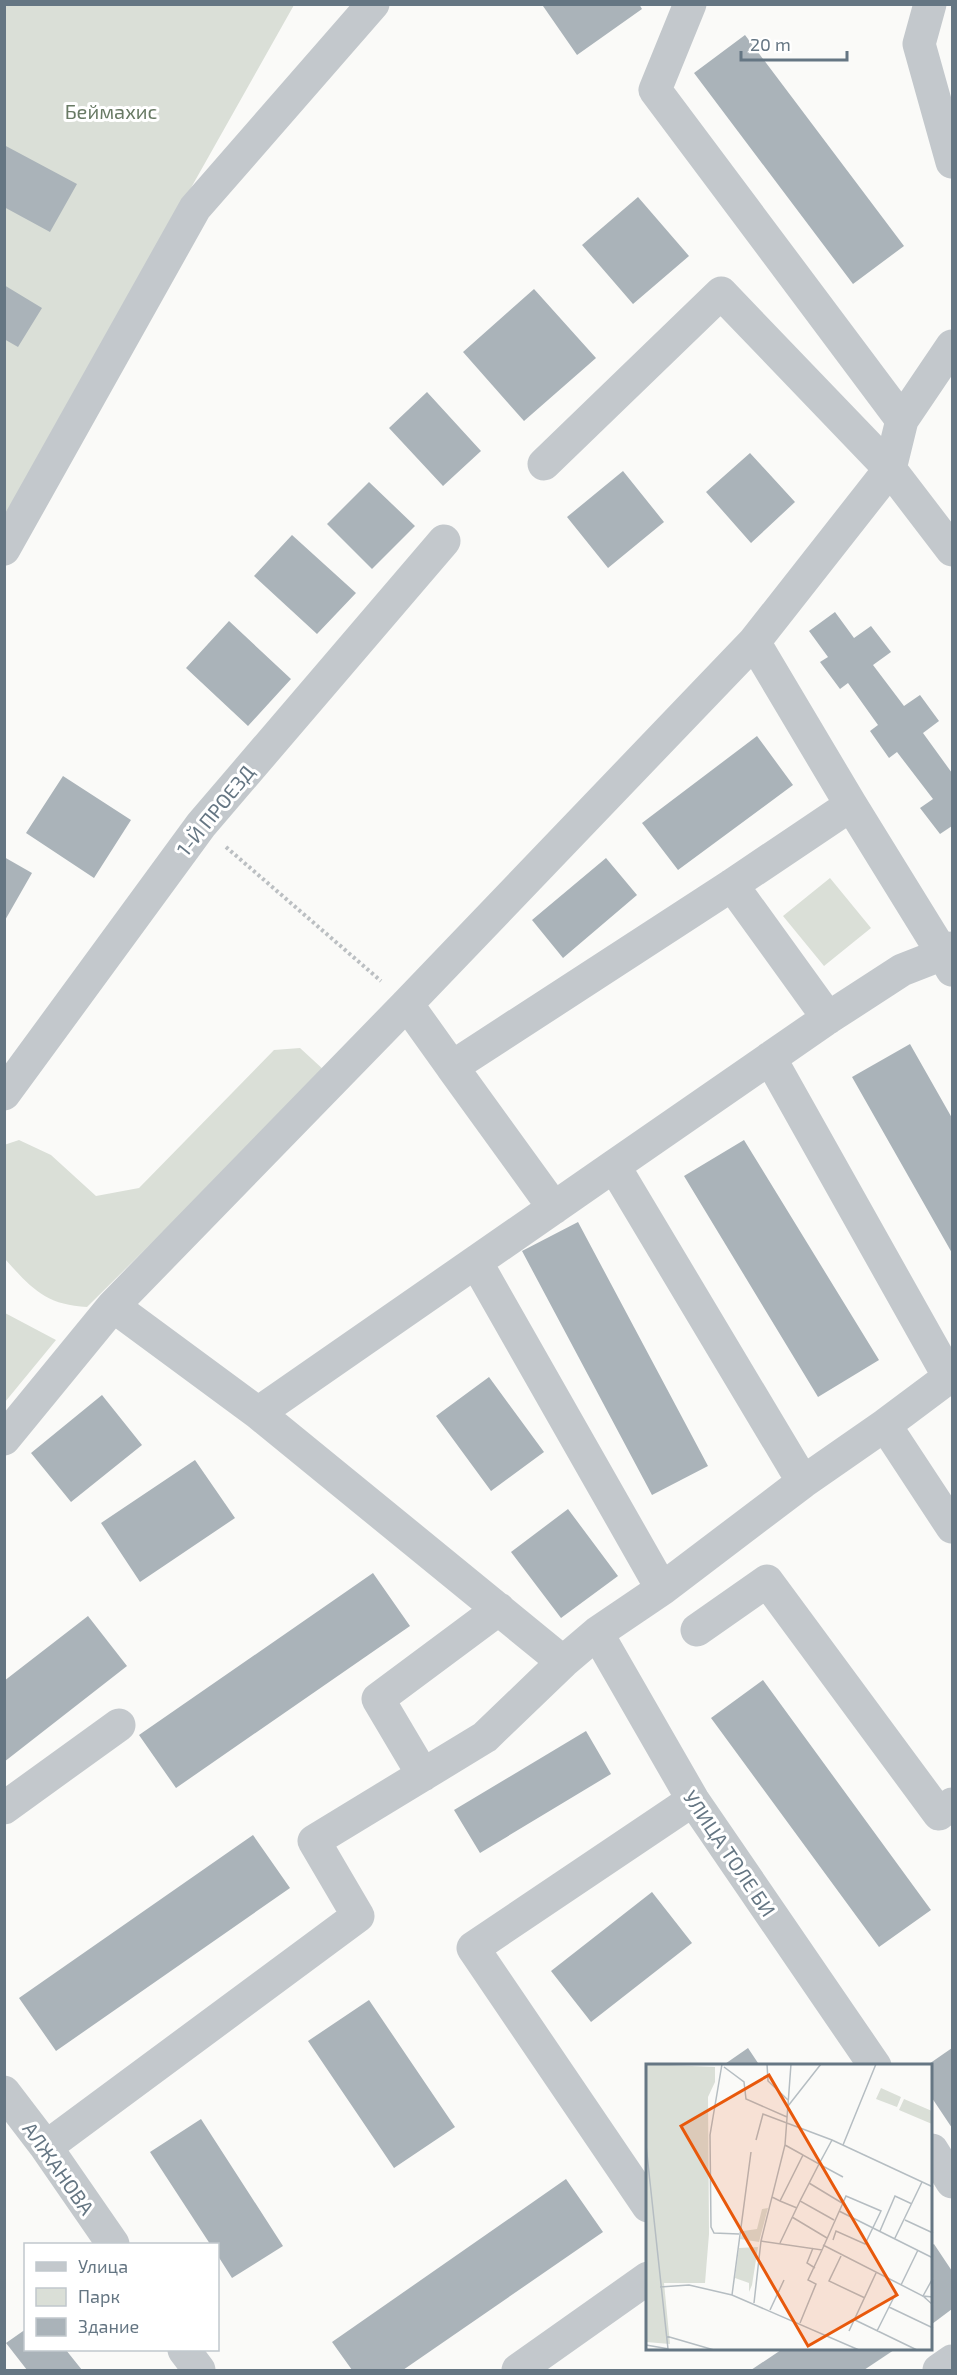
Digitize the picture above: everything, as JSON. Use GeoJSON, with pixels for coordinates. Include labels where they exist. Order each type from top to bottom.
{"type":"FeatureCollection","features":[{"type":"Feature","properties":{"kind":"street"},"geometry":{"type":"LineString","coordinates":[[4,549],[195,208],[373,4]]}},
{"type":"Feature","properties":{"kind":"street"},"geometry":{"type":"LineString","coordinates":[[690,4],[655,90],[902,420]]}},
{"type":"Feature","properties":{"kind":"street"},"geometry":{"type":"LineString","coordinates":[[930,4],[920,44],[952,162]]}},
{"type":"Feature","properties":{"kind":"street"},"geometry":{"type":"LineString","coordinates":[[544,464],[721,293],[890,469],[952,550]]}},
{"type":"Feature","properties":{"kind":"street"},"geometry":{"type":"LineString","coordinates":[[4,1439],[113,1306],[754,642],[890,469],[902,420],[952,346]]}},
{"type":"Feature","properties":{"kind":"street","name":"1-Й ПРОЕЗД"},"geometry":{"type":"LineString","coordinates":[[4,1094],[201,825],[444,541]]}},
{"type":"Feature","properties":{"kind":"street"},"geometry":{"type":"LineString","coordinates":[[258,1413],[828,1018],[902,970],[949,957],[851,805],[754,642]]}},
{"type":"Feature","properties":{"kind":"street"},"geometry":{"type":"LineString","coordinates":[[452,1067],[851,805]]}},
{"type":"Feature","properties":{"kind":"street"},"geometry":{"type":"LineString","coordinates":[[732,885],[828,1018]]}},
{"type":"Feature","properties":{"kind":"street"},"geometry":{"type":"LineString","coordinates":[[407,1004],[554,1208]]}},
{"type":"Feature","properties":{"kind":"street"},"geometry":{"type":"LineString","coordinates":[[46,2147],[358,1916],[314,1841],[485,1737],[597,1632],[662,1589],[803,1482],[951,1376],[770,1058]]}},
{"type":"Feature","properties":{"kind":"street"},"geometry":{"type":"LineString","coordinates":[[614,1166],[803,1482]]}},
{"type":"Feature","properties":{"kind":"street"},"geometry":{"type":"LineString","coordinates":[[476,1262],[662,1589]]}},
{"type":"Feature","properties":{"kind":"street"},"geometry":{"type":"LineString","coordinates":[[113,1306],[258,1413],[563,1662]]}},
{"type":"Feature","properties":{"kind":"street"},"geometry":{"type":"LineString","coordinates":[[885,1425],[952,1527]]}},
{"type":"Feature","properties":{"kind":"street"},"geometry":{"type":"LineString","coordinates":[[698,1630],[767,1581],[939,1814],[952,1804]]}},
{"type":"Feature","properties":{"kind":"street"},"geometry":{"type":"LineString","coordinates":[[423,1775],[378,1699],[499,1610]]}},
{"type":"Feature","properties":{"kind":"street","name":"УЛИЦА ТОЛЕ БИ"},"geometry":{"type":"LineString","coordinates":[[597,1632],[693,1800],[874,2064]]}},
{"type":"Feature","properties":{"kind":"street"},"geometry":{"type":"LineString","coordinates":[[4,1808],[119,1725]]}},
{"type":"Feature","properties":{"kind":"street"},"geometry":{"type":"LineString","coordinates":[[646,2203],[473,1948],[693,1800]]}},
{"type":"Feature","properties":{"kind":"street","name":"АЛЖАНОВА"},"geometry":{"type":"LineString","coordinates":[[4,2092],[46,2147],[112,2243]]}},
{"type":"Feature","properties":{"kind":"street"},"geometry":{"type":"LineString","coordinates":[[933,2152],[952,2182]]}},
{"type":"Feature","properties":{"kind":"street"},"geometry":{"type":"LineString","coordinates":[[518,2370],[646,2279]]}},
{"type":"Feature","properties":{"kind":"street"},"geometry":{"type":"LineString","coordinates":[[185,2351],[199,2370]]}},
{"type":"Feature","properties":{"kind":"street"},"geometry":{"type":"LineString","coordinates":[[939,2370],[952,2361]]}},
{"type":"Feature","properties":{"kind":"path"},"geometry":{"type":"LineString","coordinates":[[201,825],[407,1004]]}},
{"type":"Feature","properties":{"kind":"green space","name":"Беймахис"},"geometry":{"type":"Polygon","coordinates":[[[5,5],[294,5],[5,518],[5,5]]]}},
{"type":"Feature","properties":{"kind":"green space"},"geometry":{"type":"Polygon","coordinates":[[[830,878],[871,928],[824,966],[783,916],[830,878]]]}},
{"type":"Feature","properties":{"kind":"green space"},"geometry":{"type":"Polygon","coordinates":[[[300,1048],[325,1071],[87,1307],[73,1306],[50,1299],[23,1278],[5,1259],[4,1145],[19,1140],[51,1155],[96,1196],[139,1188],[274,1050],[300,1048]]]}},
{"type":"Feature","properties":{"kind":"green space"},"geometry":{"type":"Polygon","coordinates":[[[5,1313],[56,1340],[5,1402],[5,1313]]]}},
{"type":"Feature","properties":{"kind":"building"},"geometry":{"type":"Polygon","coordinates":[[[545,4],[639,4],[642,9],[577,55],[543,6],[545,4]]]}},
{"type":"Feature","properties":{"kind":"building"},"geometry":{"type":"Polygon","coordinates":[[[745,35],[904,246],[853,284],[694,73],[745,35]]]}},
{"type":"Feature","properties":{"kind":"building"},"geometry":{"type":"Polygon","coordinates":[[[4,145],[77,184],[50,232],[4,207],[4,145]]]}},
{"type":"Feature","properties":{"kind":"building"},"geometry":{"type":"Polygon","coordinates":[[[638,197],[689,256],[633,304],[582,245],[638,197]]]}},
{"type":"Feature","properties":{"kind":"building"},"geometry":{"type":"Polygon","coordinates":[[[4,285],[42,308],[18,347],[4,339],[4,285]]]}},
{"type":"Feature","properties":{"kind":"building"},"geometry":{"type":"Polygon","coordinates":[[[534,289],[596,358],[524,421],[463,352],[534,289]]]}},
{"type":"Feature","properties":{"kind":"building"},"geometry":{"type":"Polygon","coordinates":[[[427,392],[481,451],[443,486],[389,428],[427,392]]]}},
{"type":"Feature","properties":{"kind":"building"},"geometry":{"type":"Polygon","coordinates":[[[750,453],[795,502],[751,543],[706,492],[750,453]]]}},
{"type":"Feature","properties":{"kind":"building"},"geometry":{"type":"Polygon","coordinates":[[[623,471],[664,522],[608,568],[567,517],[623,471]]]}},
{"type":"Feature","properties":{"kind":"building"},"geometry":{"type":"Polygon","coordinates":[[[369,482],[415,526],[372,569],[327,524],[369,482]]]}},
{"type":"Feature","properties":{"kind":"building"},"geometry":{"type":"Polygon","coordinates":[[[292,535],[356,593],[317,634],[254,576],[292,535]]]}},
{"type":"Feature","properties":{"kind":"building"},"geometry":{"type":"Polygon","coordinates":[[[835,612],[854,638],[871,626],[891,652],[873,665],[904,706],[920,695],[939,721],[923,733],[952,773],[952,826],[940,834],[920,808],[933,799],[897,752],[889,758],[870,731],[878,725],[848,683],[840,689],[820,662],[828,657],[809,631],[835,612]]]}},
{"type":"Feature","properties":{"kind":"building"},"geometry":{"type":"Polygon","coordinates":[[[229,621],[291,679],[248,726],[186,668],[229,621]]]}},
{"type":"Feature","properties":{"kind":"building"},"geometry":{"type":"Polygon","coordinates":[[[757,736],[793,785],[678,870],[642,823],[757,736]]]}},
{"type":"Feature","properties":{"kind":"building"},"geometry":{"type":"Polygon","coordinates":[[[63,776],[131,820],[94,878],[26,833],[63,776]]]}},
{"type":"Feature","properties":{"kind":"building"},"geometry":{"type":"Polygon","coordinates":[[[4,857],[32,873],[4,922],[4,857]]]}},
{"type":"Feature","properties":{"kind":"building"},"geometry":{"type":"Polygon","coordinates":[[[606,858],[637,895],[563,958],[532,920],[606,858]]]}},
{"type":"Feature","properties":{"kind":"building"},"geometry":{"type":"Polygon","coordinates":[[[910,1044],[952,1118],[952,1253],[852,1077],[910,1044]]]}},
{"type":"Feature","properties":{"kind":"building"},"geometry":{"type":"Polygon","coordinates":[[[744,1140],[879,1360],[818,1397],[684,1176],[744,1140]]]}},
{"type":"Feature","properties":{"kind":"building"},"geometry":{"type":"Polygon","coordinates":[[[578,1222],[708,1466],[652,1495],[522,1251],[578,1222]]]}},
{"type":"Feature","properties":{"kind":"building"},"geometry":{"type":"Polygon","coordinates":[[[489,1377],[544,1452],[491,1491],[436,1416],[489,1377]]]}},
{"type":"Feature","properties":{"kind":"building"},"geometry":{"type":"Polygon","coordinates":[[[102,1395],[142,1445],[71,1502],[31,1453],[102,1395]]]}},
{"type":"Feature","properties":{"kind":"building"},"geometry":{"type":"Polygon","coordinates":[[[195,1460],[235,1518],[140,1582],[101,1523],[195,1460]]]}},
{"type":"Feature","properties":{"kind":"building"},"geometry":{"type":"Polygon","coordinates":[[[568,1509],[618,1576],[561,1618],[511,1552],[568,1509]]]}},
{"type":"Feature","properties":{"kind":"building"},"geometry":{"type":"Polygon","coordinates":[[[373,1573],[410,1626],[176,1788],[139,1735],[373,1573]]]}},
{"type":"Feature","properties":{"kind":"building"},"geometry":{"type":"Polygon","coordinates":[[[88,1616],[127,1666],[4,1762],[4,1681],[88,1616]]]}},
{"type":"Feature","properties":{"kind":"building"},"geometry":{"type":"Polygon","coordinates":[[[763,1680],[931,1910],[879,1947],[711,1718],[763,1680]]]}},
{"type":"Feature","properties":{"kind":"building"},"geometry":{"type":"Polygon","coordinates":[[[586,1731],[611,1774],[480,1853],[454,1810],[586,1731]]]}},
{"type":"Feature","properties":{"kind":"building"},"geometry":{"type":"Polygon","coordinates":[[[253,1835],[290,1888],[56,2051],[19,1998],[253,1835]]]}},
{"type":"Feature","properties":{"kind":"building"},"geometry":{"type":"Polygon","coordinates":[[[652,1892],[692,1943],[591,2022],[551,1971],[652,1892]]]}},
{"type":"Feature","properties":{"kind":"building"},"geometry":{"type":"Polygon","coordinates":[[[369,2000],[455,2127],[394,2168],[308,2041],[369,2000]]]}},
{"type":"Feature","properties":{"kind":"building"},"geometry":{"type":"Polygon","coordinates":[[[748,2048],[759,2064],[725,2064],[748,2048]]]}},
{"type":"Feature","properties":{"kind":"building"},"geometry":{"type":"Polygon","coordinates":[[[952,2048],[952,2128],[933,2100],[933,2064],[929,2064],[952,2048]]]}},
{"type":"Feature","properties":{"kind":"building"},"geometry":{"type":"Polygon","coordinates":[[[201,2119],[283,2246],[232,2278],[219,2258],[219,2243],[209,2243],[150,2152],[201,2119]]]}},
{"type":"Feature","properties":{"kind":"building"},"geometry":{"type":"Polygon","coordinates":[[[566,2179],[603,2232],[403,2370],[352,2370],[332,2342],[566,2179]]]}},
{"type":"Feature","properties":{"kind":"building"},"geometry":{"type":"Polygon","coordinates":[[[933,2244],[952,2271],[952,2309],[933,2323],[933,2244]]]}},
{"type":"Feature","properties":{"kind":"building"},"geometry":{"type":"Polygon","coordinates":[[[24,2330],[24,2351],[67,2351],[82,2370],[27,2370],[6,2343],[24,2330]]]}},
{"type":"Feature","properties":{"kind":"building"},"geometry":{"type":"Polygon","coordinates":[[[780,2351],[892,2351],[864,2370],[751,2370],[780,2351]]]}}]}
